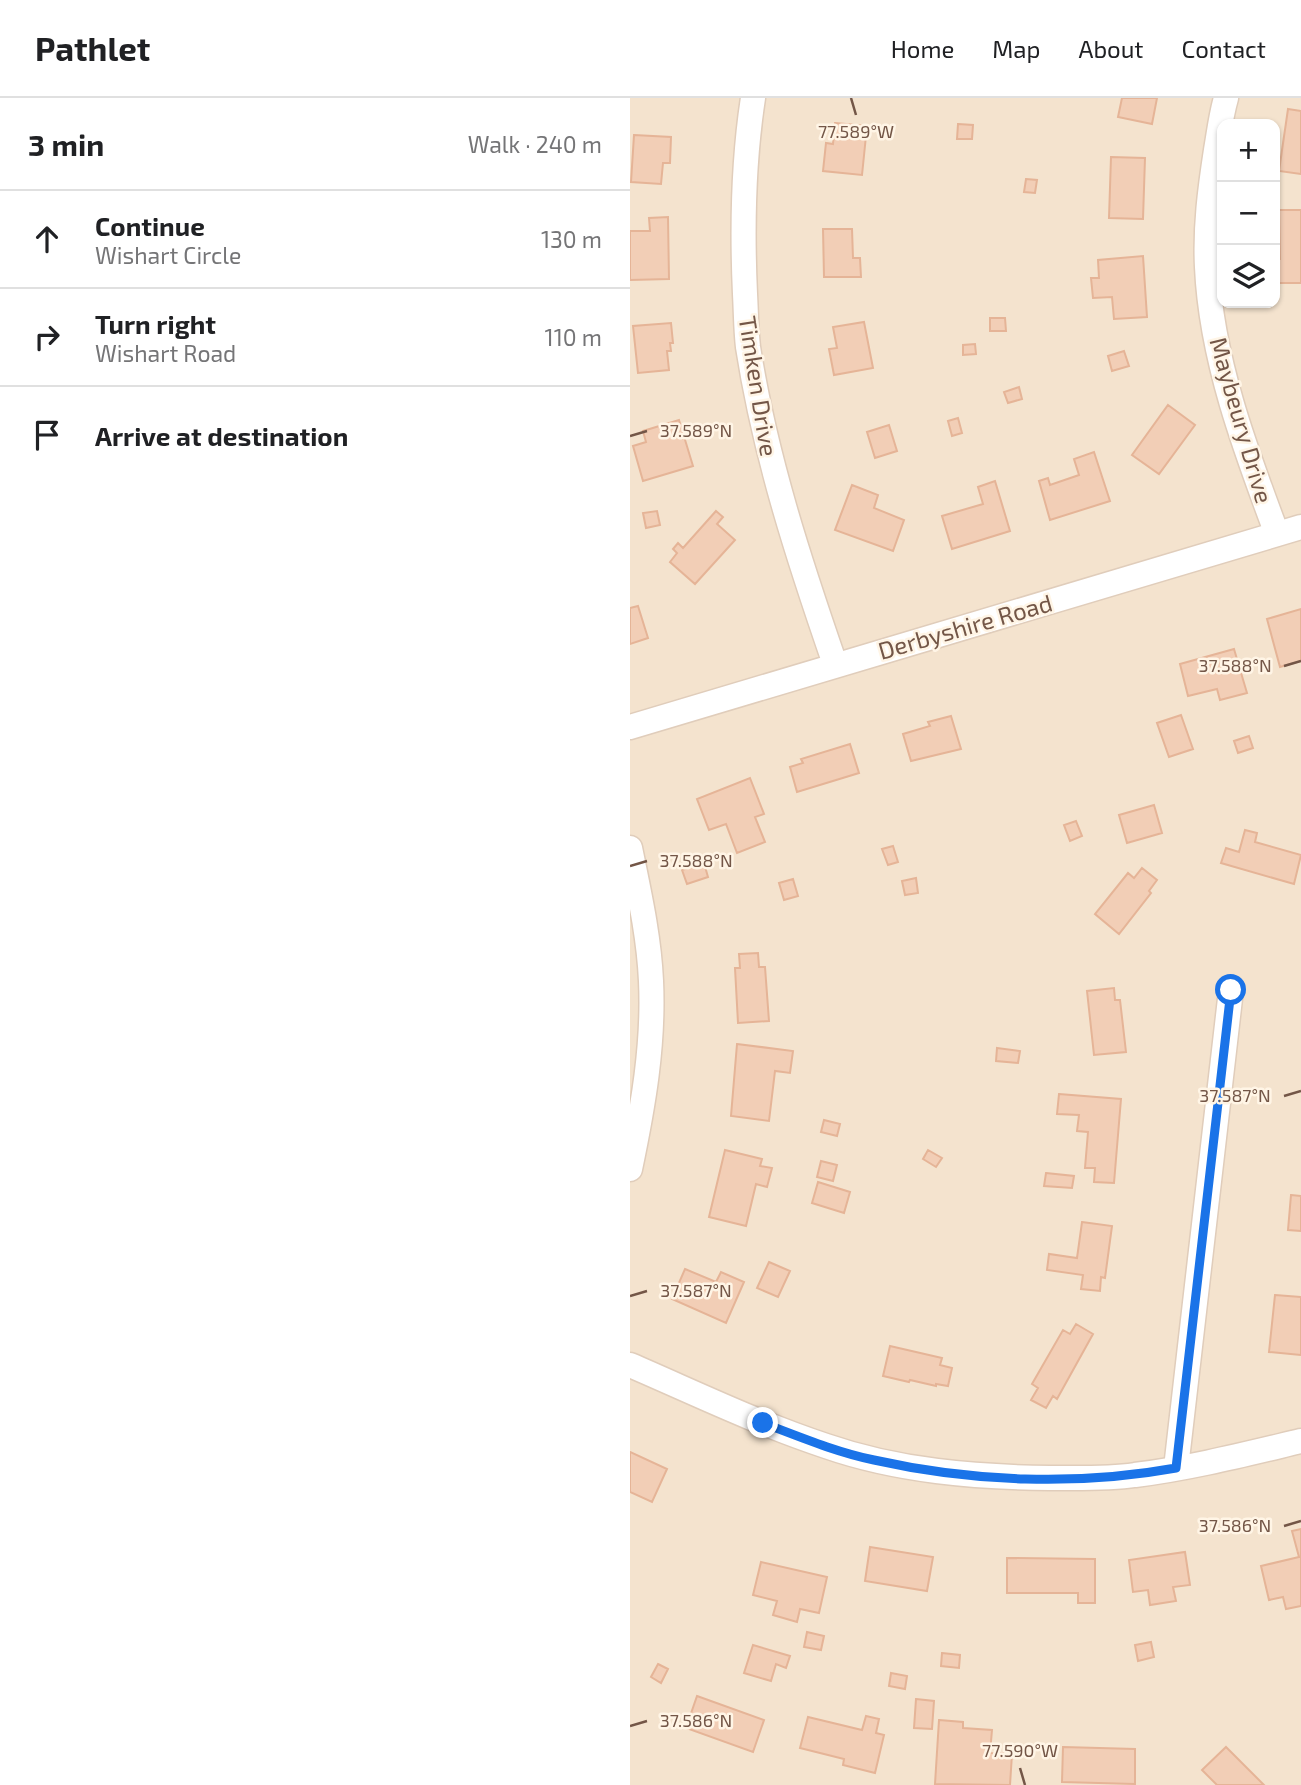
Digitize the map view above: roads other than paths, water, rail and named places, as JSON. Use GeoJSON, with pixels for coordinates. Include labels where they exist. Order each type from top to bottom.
{"type":"FeatureCollection","features":[{"type":"Feature","properties":{"kind":"street","name":"Timken Drive"},"geometry":{"type":"LineString","coordinates":[[753,98],[745,171],[743,257],[748,345],[767,449],[798,558],[835,664]]}},
{"type":"Feature","properties":{"kind":"street","name":"Maybeury Drive"},"geometry":{"type":"LineString","coordinates":[[1226,98],[1207,216],[1207,268],[1214,323],[1229,390],[1289,530]]}},
{"type":"Feature","properties":{"kind":"street","name":"Derbyshire Road"},"geometry":{"type":"LineString","coordinates":[[630,727],[1289,530]]}},
{"type":"Feature","properties":{"kind":"street"},"geometry":{"type":"LineString","coordinates":[[630,848],[644,919],[651,982],[647,1086],[630,1169]]}},
{"type":"Feature","properties":{"kind":"street"},"geometry":{"type":"LineString","coordinates":[[1176,1468],[1231,990]]}},
{"type":"Feature","properties":{"kind":"street"},"geometry":{"type":"LineString","coordinates":[[630,1365],[763,1423],[827,1447],[874,1460],[941,1472],[999,1478],[1133,1476],[1301,1440]]}}]}
